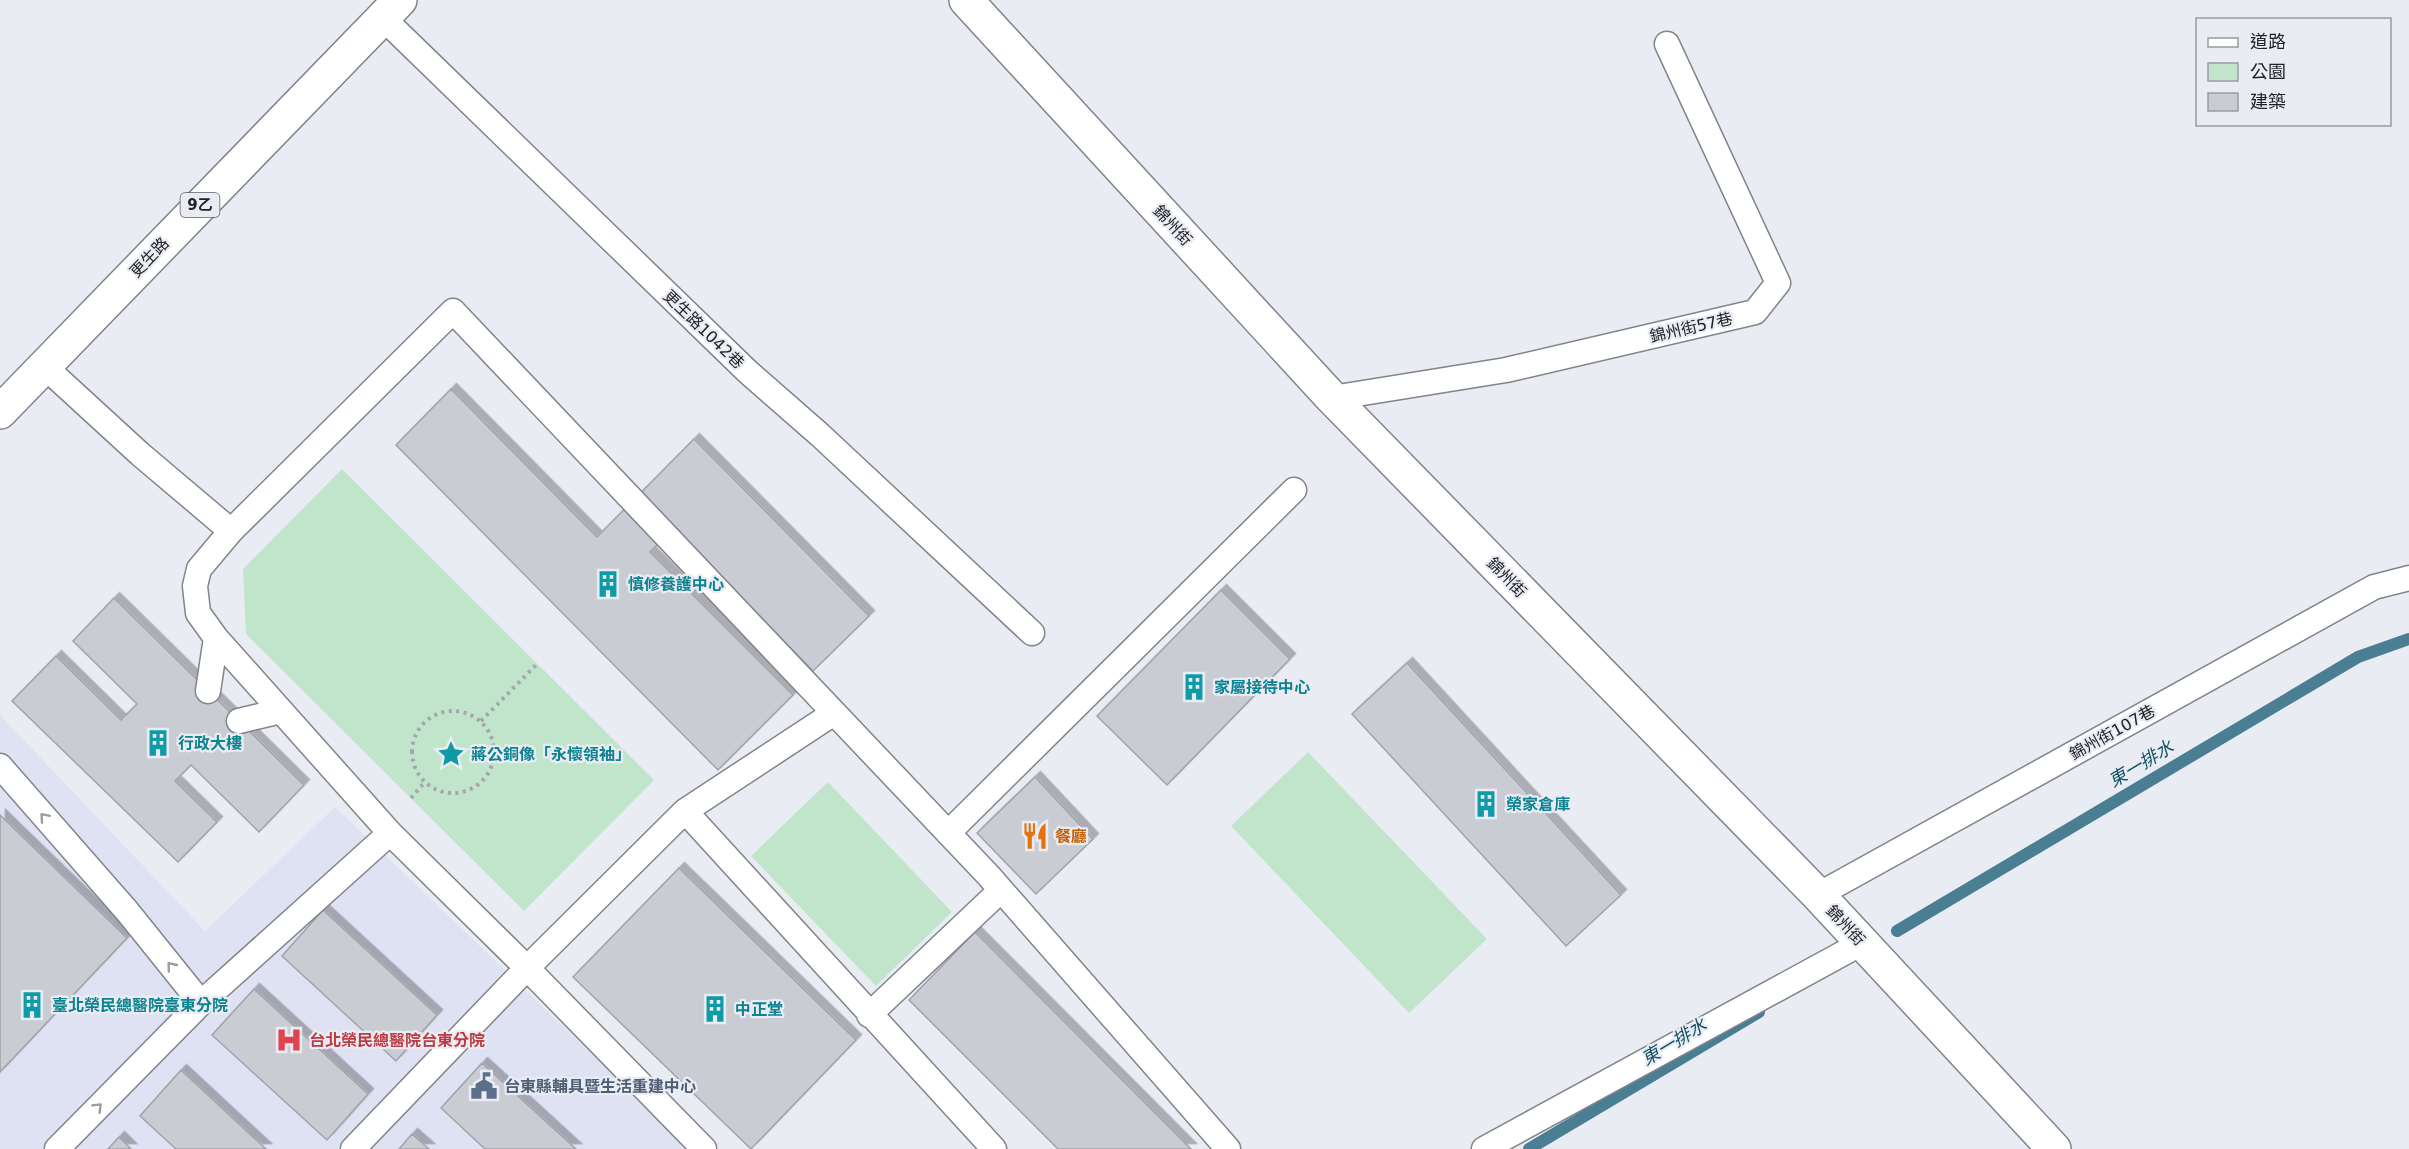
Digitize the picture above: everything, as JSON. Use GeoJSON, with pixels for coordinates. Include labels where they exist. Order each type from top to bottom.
{"type":"FeatureCollection","features":[{"type":"Feature","properties":{"kind":"street","name":"錦州街"},"geometry":{"type":"LineString","coordinates":[[966,0],[1332,398],[1818,895],[2054,1149]]}},
{"type":"Feature","properties":{"kind":"street","name":"更生路"},"geometry":{"type":"LineString","coordinates":[[0,412],[392,9]]}},
{"type":"Feature","properties":{"kind":"lane","name":"更生路1042巷"},"geometry":{"type":"LineString","coordinates":[[392,9],[748,372],[820,435],[1032,633]]}},
{"type":"Feature","properties":{"kind":"lane","name":"錦州街57巷"},"geometry":{"type":"LineString","coordinates":[[1332,398],[1506,370],[1755,312],[1778,283],[1667,44]]}},
{"type":"Feature","properties":{"kind":"lane"},"geometry":{"type":"LineString","coordinates":[[704,1149],[527,968],[390,833],[216,638],[198,613],[195,586],[199,569],[231,531],[453,311],[948,833],[998,876],[1228,1149]]}},
{"type":"Feature","properties":{"kind":"lane"},"geometry":{"type":"LineString","coordinates":[[44,366],[140,454],[231,531]]}},
{"type":"Feature","properties":{"kind":"lane"},"geometry":{"type":"LineString","coordinates":[[948,833],[1294,490]]}},
{"type":"Feature","properties":{"kind":"lane","name":"錦州街107巷"},"geometry":{"type":"LineString","coordinates":[[1818,895],[2374,587],[2409,578]]}},
{"type":"Feature","properties":{"kind":"lane"},"geometry":{"type":"LineString","coordinates":[[208,691],[216,638]]}},
{"type":"Feature","properties":{"kind":"lane"},"geometry":{"type":"LineString","coordinates":[[239,721],[281,711]]}},
{"type":"Feature","properties":{"kind":"lane"},"geometry":{"type":"LineString","coordinates":[[353,1149],[527,968],[685,811],[834,713]]}},
{"type":"Feature","properties":{"kind":"lane"},"geometry":{"type":"LineString","coordinates":[[0,766],[127,911],[201,1003]]}},
{"type":"Feature","properties":{"kind":"lane"},"geometry":{"type":"LineString","coordinates":[[685,811],[869,1015],[994,1149]]}},
{"type":"Feature","properties":{"kind":"lane"},"geometry":{"type":"LineString","coordinates":[[57,1149],[201,1003],[390,833]]}},
{"type":"Feature","properties":{"kind":"lane"},"geometry":{"type":"LineString","coordinates":[[869,1015],[998,876]]}},
{"type":"Feature","properties":{"kind":"lane"},"geometry":{"type":"LineString","coordinates":[[1484,1149],[1862,943]]}},
{"type":"Feature","properties":{"kind":"path"},"geometry":{"type":"LineString","coordinates":[[481,722],[538,663]]}},
{"type":"Feature","properties":{"kind":"path"},"geometry":{"type":"LineString","coordinates":[[456,711],[469,714],[481,722],[490,732],[495,758],[484,781],[461,794],[448,794],[424,783],[416,771],[412,757],[413,743],[418,729],[428,719],[441,712],[456,711]]}},
{"type":"Feature","properties":{"kind":"path"},"geometry":{"type":"LineString","coordinates":[[411,798],[424,783]]}},
{"type":"Feature","properties":{"kind":"shaded area","name":"台北榮民總醫院台東分院"},"geometry":{"type":"Polygon","coordinates":[[[0,715],[205,931],[335,807],[691,1149],[0,1149],[0,715]]]}},
{"type":"Feature","properties":{"kind":"green space"},"geometry":{"type":"Polygon","coordinates":[[[342,469],[654,780],[524,911],[246,634],[243,569],[342,469]]]}},
{"type":"Feature","properties":{"kind":"green space"},"geometry":{"type":"Polygon","coordinates":[[[1308,752],[1487,939],[1409,1013],[1231,826],[1308,752]]]}},
{"type":"Feature","properties":{"kind":"green space"},"geometry":{"type":"Polygon","coordinates":[[[828,782],[952,912],[876,986],[751,856],[828,782]]]}},
{"type":"Feature","properties":{"kind":"building","name":"慎修養護中心"},"geometry":{"type":"Polygon","coordinates":[[[451,389],[597,537],[694,439],[869,616],[813,671],[673,529],[650,552],[793,695],[718,770],[396,445],[451,389]]]}},
{"type":"Feature","properties":{"kind":"building","name":"家屬接待中心"},"geometry":{"type":"Polygon","coordinates":[[[1221,590],[1290,659],[1167,785],[1097,716],[1221,590]]]}},
{"type":"Feature","properties":{"kind":"building","name":"行政大樓"},"geometry":{"type":"Polygon","coordinates":[[[114,598],[304,785],[259,832],[191,765],[175,781],[217,822],[178,862],[12,701],[56,656],[121,720],[137,704],[73,641],[114,598]]]}},
{"type":"Feature","properties":{"kind":"building","name":"榮家倉庫"},"geometry":{"type":"Polygon","coordinates":[[[1407,663],[1621,895],[1566,946],[1352,714],[1407,663]]]}},
{"type":"Feature","properties":{"kind":"building","name":"餐廳"},"geometry":{"type":"Polygon","coordinates":[[[1035,777],[1093,839],[1036,894],[977,833],[1035,777]]]}},
{"type":"Feature","properties":{"kind":"building","name":"臺北榮民總醫院臺東分院"},"geometry":{"type":"Polygon","coordinates":[[[0,815],[127,938],[0,1072],[0,815]]]}},
{"type":"Feature","properties":{"kind":"building","name":"中正堂"},"geometry":{"type":"Polygon","coordinates":[[[679,868],[856,1040],[751,1149],[573,977],[679,868]]]}},
{"type":"Feature","properties":{"kind":"building"},"geometry":{"type":"Polygon","coordinates":[[[323,910],[437,1015],[396,1061],[282,956],[323,910]]]}},
{"type":"Feature","properties":{"kind":"building"},"geometry":{"type":"Polygon","coordinates":[[[975,932],[1191,1149],[1058,1149],[909,1000],[975,932]]]}},
{"type":"Feature","properties":{"kind":"building"},"geometry":{"type":"Polygon","coordinates":[[[254,989],[368,1094],[327,1140],[212,1035],[254,989]]]}},
{"type":"Feature","properties":{"kind":"building","name":"台東縣輔具暨生活重建中心"},"geometry":{"type":"Polygon","coordinates":[[[482,1063],[576,1149],[485,1149],[441,1108],[482,1063]]]}},
{"type":"Feature","properties":{"kind":"building"},"geometry":{"type":"Polygon","coordinates":[[[181,1070],[266,1149],[176,1149],[140,1116],[181,1070]]]}},
{"type":"Feature","properties":{"kind":"building"},"geometry":{"type":"Polygon","coordinates":[[[412,1134],[429,1149],[399,1149],[412,1134]]]}},
{"type":"Feature","properties":{"kind":"building"},"geometry":{"type":"Polygon","coordinates":[[[119,1137],[131,1149],[108,1149],[119,1137]]]}},
{"type":"Feature","properties":{"kind":"waterway","name":"東一排水"},"geometry":{"type":"LineString","coordinates":[[1897,931],[2358,657],[2409,639]]}},
{"type":"Feature","properties":{"kind":"waterway","name":"東一排水"},"geometry":{"type":"LineString","coordinates":[[1529,1149],[1759,1012]]}},
{"type":"Feature","properties":{"kind":"place","name":"慎修養護中心"},"geometry":{"type":"Point","coordinates":[608,584]}},
{"type":"Feature","properties":{"kind":"place","name":"家屬接待中心"},"geometry":{"type":"Point","coordinates":[1194,687]}},
{"type":"Feature","properties":{"kind":"place","name":"行政大樓"},"geometry":{"type":"Point","coordinates":[158,743]}},
{"type":"Feature","properties":{"kind":"place","name":"蔣公銅像「永懷領袖」"},"geometry":{"type":"Point","coordinates":[451,754]}},
{"type":"Feature","properties":{"kind":"place","name":"榮家倉庫"},"geometry":{"type":"Point","coordinates":[1486,804]}},
{"type":"Feature","properties":{"kind":"place","name":"餐廳"},"geometry":{"type":"Point","coordinates":[1035,836]}},
{"type":"Feature","properties":{"kind":"place","name":"臺北榮民總醫院臺東分院"},"geometry":{"type":"Point","coordinates":[32,1005]}},
{"type":"Feature","properties":{"kind":"place","name":"中正堂"},"geometry":{"type":"Point","coordinates":[715,1009]}},
{"type":"Feature","properties":{"kind":"place","name":"台北榮民總醫院台東分院"},"geometry":{"type":"Point","coordinates":[289,1040]}},
{"type":"Feature","properties":{"kind":"place","name":"台東縣輔具暨生活重建中心"},"geometry":{"type":"Point","coordinates":[484,1086]}}]}
